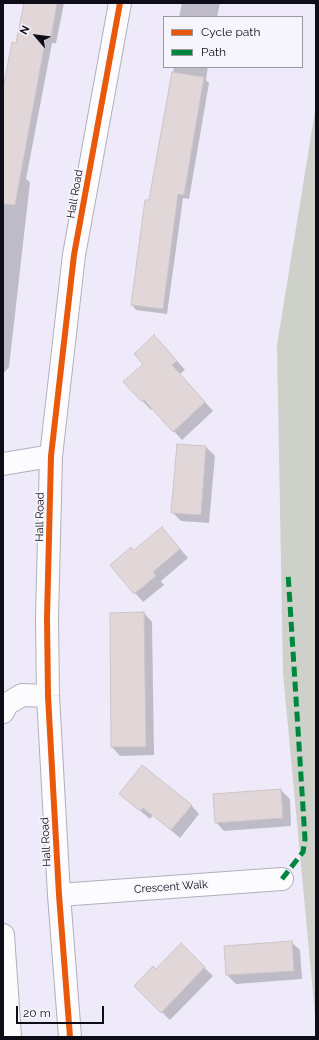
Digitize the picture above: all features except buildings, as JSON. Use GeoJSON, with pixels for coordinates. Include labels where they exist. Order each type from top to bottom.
{"type":"FeatureCollection","features":[{"type":"Feature","properties":{"kind":"street","name":"Hall Road"},"geometry":{"type":"LineString","coordinates":[[70,1037],[59,895],[48,696],[47,618],[51,456],[74,255],[120,3]]}},
{"type":"Feature","properties":{"kind":"street"},"geometry":{"type":"LineString","coordinates":[[3,464],[51,456]]}},
{"type":"Feature","properties":{"kind":"street"},"geometry":{"type":"LineString","coordinates":[[3,712],[8,704],[22,695],[48,696]]}},
{"type":"Feature","properties":{"kind":"street","name":"Crescent Walk"},"geometry":{"type":"LineString","coordinates":[[59,895],[282,879]]}},
{"type":"Feature","properties":{"kind":"street"},"geometry":{"type":"LineString","coordinates":[[3,935],[10,1037]]}},
{"type":"Feature","properties":{"kind":"shaded area"},"geometry":{"type":"Polygon","coordinates":[[[316,105],[316,1026],[283,673],[277,345],[316,105]]]}},
{"type":"Feature","properties":{"kind":"marked path"},"geometry":{"type":"LineString","coordinates":[[282,879],[303,852],[305,839],[288,573]]}},
{"type":"Feature","properties":{"kind":"cycle path"},"geometry":{"type":"LineString","coordinates":[[70,1037],[59,895],[48,696],[47,618],[51,456],[74,255],[120,3]]}}]}
